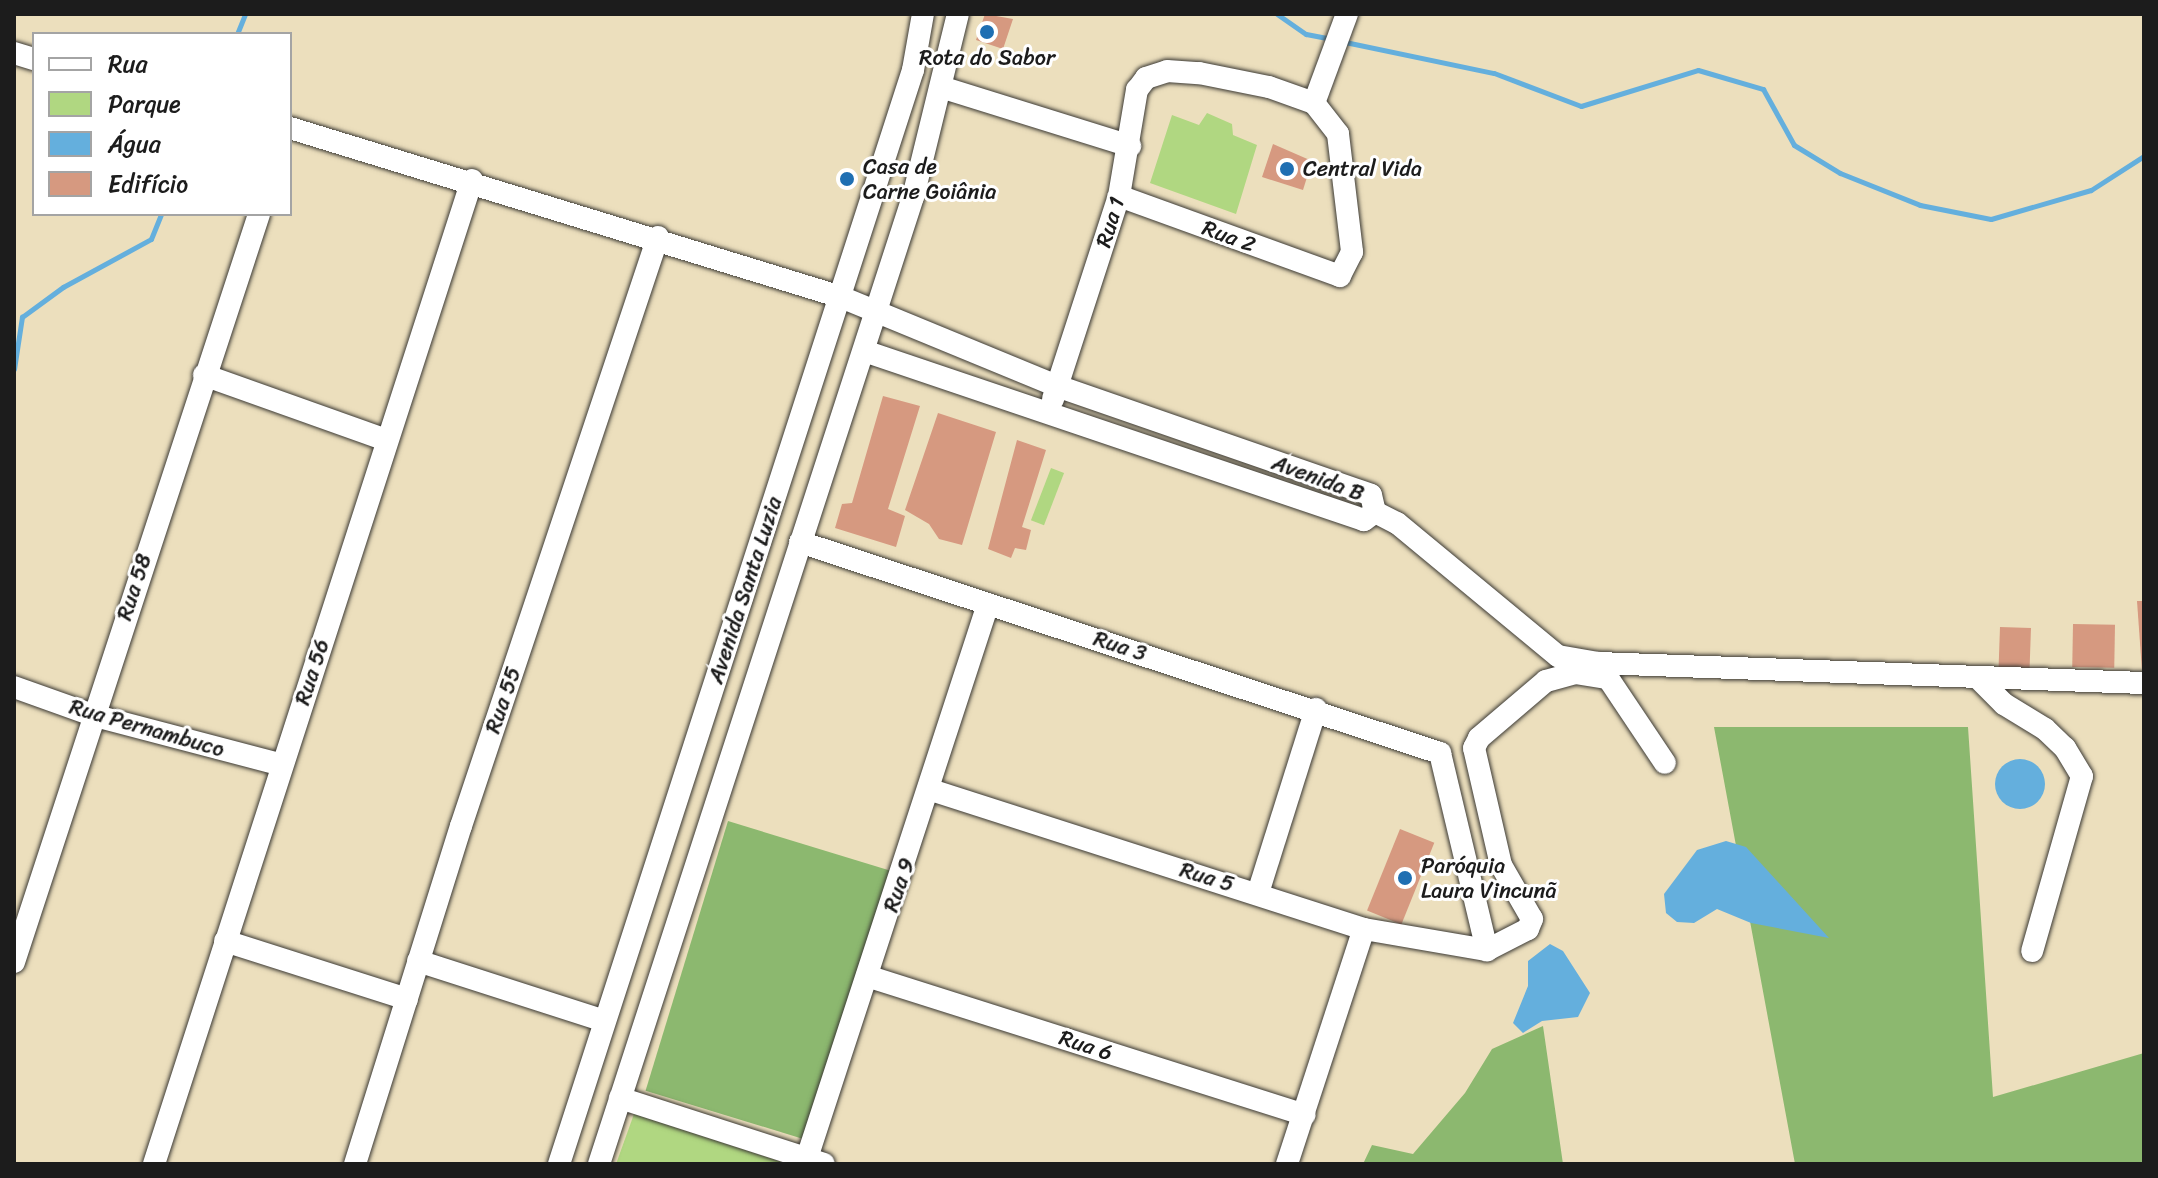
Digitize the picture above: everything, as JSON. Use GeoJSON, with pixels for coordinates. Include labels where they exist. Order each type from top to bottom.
{"type":"FeatureCollection","features":[{"type":"Feature","properties":{"kind":"street","name":"Avenida Santa Luzia"},"geometry":{"type":"LineString","coordinates":[[559,1164],[913,70],[923,14]]}},
{"type":"Feature","properties":{"kind":"street","name":"Avenida Santa Luzia"},"geometry":{"type":"LineString","coordinates":[[599,1164],[864,351],[944,88],[958,14]]}},
{"type":"Feature","properties":{"kind":"street"},"geometry":{"type":"LineString","coordinates":[[1314,103],[1341,32]]}},
{"type":"Feature","properties":{"kind":"street","name":"Rua 1"},"geometry":{"type":"LineString","coordinates":[[1047,415],[1119,196],[1130,146],[1137,90],[1146,78],[1167,71],[1238,79],[1314,103]]}},
{"type":"Feature","properties":{"kind":"street"},"geometry":{"type":"LineString","coordinates":[[944,88],[1130,146]]}},
{"type":"Feature","properties":{"kind":"street","name":"Rua 2"},"geometry":{"type":"LineString","coordinates":[[1119,196],[1340,276],[1352,252],[1345,164],[1338,134],[1314,103]]}},
{"type":"Feature","properties":{"kind":"street","name":"Avenida B"},"geometry":{"type":"LineString","coordinates":[[292,129],[658,237],[841,297],[1057,386],[1371,495],[1375,512],[1364,520],[864,351]]}},
{"type":"Feature","properties":{"kind":"street","name":"Rua 56"},"geometry":{"type":"LineString","coordinates":[[154,1164],[472,180]]}},
{"type":"Feature","properties":{"kind":"street","name":"Rua 58"},"geometry":{"type":"LineString","coordinates":[[14,962],[92,715],[258,216]]}},
{"type":"Feature","properties":{"kind":"street","name":"Rua 55"},"geometry":{"type":"LineString","coordinates":[[355,1164],[418,961],[658,237]]}},
{"type":"Feature","properties":{"kind":"street"},"geometry":{"type":"LineString","coordinates":[[204,375],[387,440]]}},
{"type":"Feature","properties":{"kind":"street"},"geometry":{"type":"LineString","coordinates":[[1375,512],[1397,523],[1558,656],[1603,671],[1665,763]]}},
{"type":"Feature","properties":{"kind":"street","name":"Rua 3"},"geometry":{"type":"LineString","coordinates":[[800,542],[1316,709],[1440,753],[1487,950]]}},
{"type":"Feature","properties":{"kind":"street","name":"Rua 9"},"geometry":{"type":"LineString","coordinates":[[812,1162],[867,976],[931,790],[988,604]]}},
{"type":"Feature","properties":{"kind":"street"},"geometry":{"type":"LineString","coordinates":[[1487,950],[1528,929],[1532,919],[1501,865],[1474,748],[1479,738],[1546,681],[1575,673],[1603,671],[2144,683]]}},
{"type":"Feature","properties":{"kind":"street"},"geometry":{"type":"LineString","coordinates":[[1977,677],[2004,704],[2045,729],[2065,748],[2082,776],[2032,951]]}},
{"type":"Feature","properties":{"kind":"street","name":"Rua Pernambuco"},"geometry":{"type":"LineString","coordinates":[[14,687],[92,715],[282,765]]}},
{"type":"Feature","properties":{"kind":"street"},"geometry":{"type":"LineString","coordinates":[[1258,893],[1316,709]]}},
{"type":"Feature","properties":{"kind":"street","name":"Rua 5"},"geometry":{"type":"LineString","coordinates":[[931,790],[1364,929],[1487,950]]}},
{"type":"Feature","properties":{"kind":"street"},"geometry":{"type":"LineString","coordinates":[[661,846],[698,857]]}},
{"type":"Feature","properties":{"kind":"street"},"geometry":{"type":"LineString","coordinates":[[1287,1164],[1364,929]]}},
{"type":"Feature","properties":{"kind":"street"},"geometry":{"type":"LineString","coordinates":[[225,941],[407,999]]}},
{"type":"Feature","properties":{"kind":"street"},"geometry":{"type":"LineString","coordinates":[[418,961],[605,1021]]}},
{"type":"Feature","properties":{"kind":"street","name":"Rua 6"},"geometry":{"type":"LineString","coordinates":[[867,976],[1304,1115]]}},
{"type":"Feature","properties":{"kind":"street"},"geometry":{"type":"LineString","coordinates":[[620,1098],[812,1162]]}},
{"type":"Feature","properties":{"kind":"green space"},"geometry":{"type":"Polygon","coordinates":[[[1207,113],[1232,124],[1233,135],[1257,145],[1236,214],[1150,183],[1172,115],[1199,125],[1207,113]]]}},
{"type":"Feature","properties":{"kind":"green space"},"geometry":{"type":"Polygon","coordinates":[[[1051,468],[1064,473],[1044,525],[1031,520],[1051,468]]]}},
{"type":"Feature","properties":{"kind":"green space"},"geometry":{"type":"Polygon","coordinates":[[[1714,727],[1968,727],[1993,1097],[2144,1053],[2144,1164],[1795,1164],[1714,727]]]}},
{"type":"Feature","properties":{"kind":"green space"},"geometry":{"type":"Polygon","coordinates":[[[728,821],[891,871],[808,1140],[646,1091],[728,821]]]}},
{"type":"Feature","properties":{"kind":"green space"},"geometry":{"type":"Polygon","coordinates":[[[1543,1026],[1563,1164],[1363,1164],[1372,1145],[1413,1154],[1465,1093],[1492,1049],[1543,1026]]]}},
{"type":"Feature","properties":{"kind":"green space"},"geometry":{"type":"Polygon","coordinates":[[[634,1114],[788,1164],[616,1164],[634,1114]]]}},
{"type":"Feature","properties":{"kind":"water"},"geometry":{"type":"Polygon","coordinates":[[[2020,759],[2038,766],[2045,784],[2038,802],[2020,809],[2002,802],[1995,784],[2002,766],[2020,759]]]}},
{"type":"Feature","properties":{"kind":"water"},"geometry":{"type":"Polygon","coordinates":[[[1726,841],[1746,847],[1829,938],[1751,923],[1717,909],[1694,923],[1677,922],[1666,913],[1664,894],[1697,850],[1726,841]]]}},
{"type":"Feature","properties":{"kind":"water"},"geometry":{"type":"Polygon","coordinates":[[[1550,944],[1563,951],[1590,993],[1578,1017],[1542,1021],[1523,1033],[1513,1023],[1528,986],[1528,961],[1550,944]]]}},
{"type":"Feature","properties":{"kind":"building"},"geometry":{"type":"Polygon","coordinates":[[[985,14],[1013,19],[1003,49],[976,40],[985,14]]]}},
{"type":"Feature","properties":{"kind":"building","name":"Central Vida"},"geometry":{"type":"Polygon","coordinates":[[[1273,144],[1312,161],[1303,190],[1262,177],[1273,144]]]}},
{"type":"Feature","properties":{"kind":"building"},"geometry":{"type":"Polygon","coordinates":[[[883,396],[920,406],[888,509],[905,516],[896,547],[835,528],[842,504],[852,503],[883,396]]]}},
{"type":"Feature","properties":{"kind":"building"},"geometry":{"type":"Polygon","coordinates":[[[938,413],[996,432],[962,545],[939,539],[929,524],[905,510],[938,413]]]}},
{"type":"Feature","properties":{"kind":"building"},"geometry":{"type":"Polygon","coordinates":[[[1017,440],[1046,450],[1022,527],[1031,530],[1026,550],[1015,548],[1011,558],[988,549],[1017,440]]]}},
{"type":"Feature","properties":{"kind":"building"},"geometry":{"type":"Polygon","coordinates":[[[2137,601],[2144,601],[2142,671],[2137,601]]]}},
{"type":"Feature","properties":{"kind":"building"},"geometry":{"type":"Polygon","coordinates":[[[2073,624],[2115,625],[2114,668],[2072,667],[2073,624]]]}},
{"type":"Feature","properties":{"kind":"building"},"geometry":{"type":"Polygon","coordinates":[[[2000,627],[2031,628],[2030,668],[1999,667],[2000,627]]]}},
{"type":"Feature","properties":{"kind":"building","name":"Paróquia Laura Vincunã"},"geometry":{"type":"Polygon","coordinates":[[[1400,829],[1434,843],[1401,924],[1367,911],[1400,829]]]}},
{"type":"Feature","properties":{"kind":"waterway"},"geometry":{"type":"LineString","coordinates":[[238,32],[245,14]]}},
{"type":"Feature","properties":{"kind":"waterway"},"geometry":{"type":"LineString","coordinates":[[1277,14],[1306,34],[1331,39]]}},
{"type":"Feature","properties":{"kind":"waterway"},"geometry":{"type":"LineString","coordinates":[[1345,42],[1494,73],[1581,106],[1698,70],[1763,89],[1794,145],[1840,173],[1920,205],[1991,219],[2091,190],[2144,156]]}},
{"type":"Feature","properties":{"kind":"waterway"},"geometry":{"type":"LineString","coordinates":[[14,369],[22,317],[63,287],[151,239],[160,216]]}},
{"type":"Feature","properties":{"kind":"place","name":"Rota do Sabor"},"geometry":{"type":"Point","coordinates":[987,32]}},
{"type":"Feature","properties":{"kind":"place","name":"Central Vida"},"geometry":{"type":"Point","coordinates":[1287,169]}},
{"type":"Feature","properties":{"kind":"place","name":"Casa de Carne Goiânia"},"geometry":{"type":"Point","coordinates":[847,179]}},
{"type":"Feature","properties":{"kind":"place","name":"Paróquia Laura Vincunã"},"geometry":{"type":"Point","coordinates":[1405,878]}}]}
